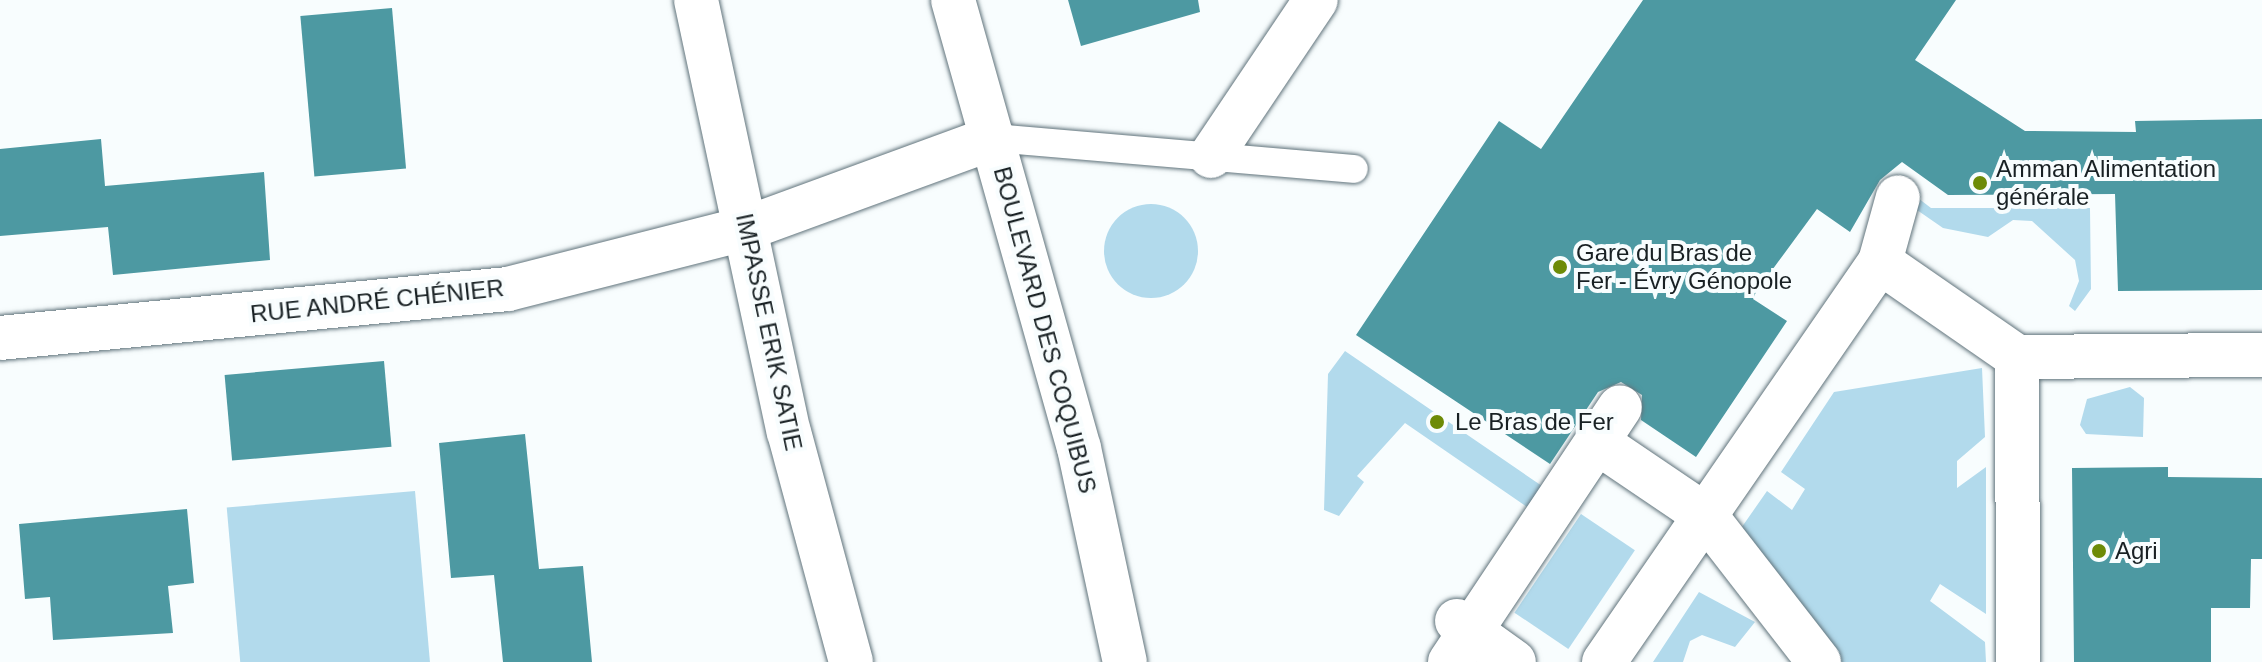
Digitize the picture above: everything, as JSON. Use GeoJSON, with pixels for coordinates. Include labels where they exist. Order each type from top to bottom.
{"type":"FeatureCollection","features":[{"type":"Feature","properties":{"kind":"street","name":"IMPASSE ERIK SATIE"},"geometry":{"type":"LineString","coordinates":[[696,0],[789,432],[851,662]]}},
{"type":"Feature","properties":{"kind":"street","name":"BOULEVARD DES COQUIBUS"},"geometry":{"type":"LineString","coordinates":[[953,0],[1079,448],[1125,662]]}},
{"type":"Feature","properties":{"kind":"street"},"geometry":{"type":"LineString","coordinates":[[1211,156],[1316,0]]}},
{"type":"Feature","properties":{"kind":"street","name":"RUE ANDRÉ CHÉNIER"},"geometry":{"type":"LineString","coordinates":[[0,338],[508,289],[747,228],[993,138]]}},
{"type":"Feature","properties":{"kind":"street"},"geometry":{"type":"LineString","coordinates":[[1604,662],[1880,262],[1898,197]]}},
{"type":"Feature","properties":{"kind":"street"},"geometry":{"type":"LineString","coordinates":[[1880,262],[2017,357],[2262,355]]}},
{"type":"Feature","properties":{"kind":"street"},"geometry":{"type":"LineString","coordinates":[[2017,357],[2018,662]]}},
{"type":"Feature","properties":{"kind":"street"},"geometry":{"type":"LineString","coordinates":[[1514,662],[1459,638],[1620,407]]}},
{"type":"Feature","properties":{"kind":"street"},"geometry":{"type":"LineString","coordinates":[[1597,442],[1705,515],[1819,662]]}},
{"type":"Feature","properties":{"kind":"lane"},"geometry":{"type":"LineString","coordinates":[[993,138],[1354,169]]}},
{"type":"Feature","properties":{"kind":"shaded area"},"geometry":{"type":"Polygon","coordinates":[[[1910,192],[1931,208],[2090,208],[2091,289],[2075,311],[2069,306],[2079,281],[2075,260],[2032,221],[2013,220],[1988,237],[1943,228],[1904,201],[1910,192]]]}},
{"type":"Feature","properties":{"kind":"shaded area"},"geometry":{"type":"Polygon","coordinates":[[[1151,204],[1169,207],[1184,218],[1195,233],[1198,251],[1195,269],[1184,284],[1169,295],[1151,298],[1133,295],[1118,284],[1107,269],[1104,251],[1107,233],[1118,218],[1133,207],[1151,204]]]}},
{"type":"Feature","properties":{"kind":"shaded area"},"geometry":{"type":"Polygon","coordinates":[[[1345,351],[1542,486],[1527,507],[1405,423],[1357,476],[1364,482],[1339,516],[1324,510],[1328,374],[1345,351]]]}},
{"type":"Feature","properties":{"kind":"shaded area"},"geometry":{"type":"Polygon","coordinates":[[[1982,368],[1985,437],[1957,461],[1957,488],[1986,467],[1986,614],[1940,584],[1930,601],[1985,642],[1986,662],[1838,662],[1737,534],[1767,491],[1792,510],[1805,489],[1781,472],[1834,392],[1982,368]]]}},
{"type":"Feature","properties":{"kind":"shaded area"},"geometry":{"type":"Polygon","coordinates":[[[2130,387],[2144,398],[2143,437],[2086,434],[2080,425],[2087,399],[2130,387]]]}},
{"type":"Feature","properties":{"kind":"shaded area"},"geometry":{"type":"Polygon","coordinates":[[[415,491],[430,662],[240,662],[227,507],[415,491]]]}},
{"type":"Feature","properties":{"kind":"shaded area"},"geometry":{"type":"Polygon","coordinates":[[[1581,514],[1635,550],[1568,649],[1514,613],[1581,514]]]}},
{"type":"Feature","properties":{"kind":"shaded area"},"geometry":{"type":"Polygon","coordinates":[[[1699,592],[1755,622],[1735,647],[1702,635],[1690,641],[1683,662],[1653,662],[1699,592]]]}},
{"type":"Feature","properties":{"kind":"building"},"geometry":{"type":"Polygon","coordinates":[[[1068,0],[1198,0],[1200,12],[1081,46],[1068,0]]]}},
{"type":"Feature","properties":{"kind":"building"},"geometry":{"type":"Polygon","coordinates":[[[1643,0],[1956,0],[1915,60],[2025,131],[2136,132],[2135,121],[2262,119],[2262,290],[2118,291],[2115,194],[1948,195],[1902,162],[1880,180],[1850,232],[1817,209],[1756,292],[1753,299],[1787,321],[1696,457],[1641,420],[1642,395],[1621,382],[1598,392],[1550,464],[1356,335],[1499,121],[1541,149],[1643,0]]]}},
{"type":"Feature","properties":{"kind":"building"},"geometry":{"type":"Polygon","coordinates":[[[392,8],[406,168],[314,176],[300,16],[392,8]]]}},
{"type":"Feature","properties":{"kind":"building"},"geometry":{"type":"Polygon","coordinates":[[[101,139],[105,186],[264,172],[270,260],[113,275],[108,227],[0,236],[0,149],[101,139]]]}},
{"type":"Feature","properties":{"kind":"building"},"geometry":{"type":"Polygon","coordinates":[[[384,361],[391,447],[232,461],[225,375],[384,361]]]}},
{"type":"Feature","properties":{"kind":"building"},"geometry":{"type":"Polygon","coordinates":[[[525,434],[539,569],[583,566],[592,662],[503,662],[494,575],[451,578],[439,443],[525,434]]]}},
{"type":"Feature","properties":{"kind":"building"},"geometry":{"type":"Polygon","coordinates":[[[2168,467],[2168,477],[2262,478],[2262,559],[2251,559],[2250,608],[2211,608],[2211,662],[2074,662],[2072,468],[2168,467]]]}},
{"type":"Feature","properties":{"kind":"building"},"geometry":{"type":"Polygon","coordinates":[[[187,509],[194,583],[168,586],[173,633],[53,640],[50,597],[25,599],[19,524],[187,509]]]}},
{"type":"Feature","properties":{"kind":"place","name":"Amman Alimentation générale"},"geometry":{"type":"Point","coordinates":[1980,183]}},
{"type":"Feature","properties":{"kind":"place","name":"Gare du Bras de Fer - Évry Génopole"},"geometry":{"type":"Point","coordinates":[1560,267]}},
{"type":"Feature","properties":{"kind":"place","name":"Le Bras de Fer"},"geometry":{"type":"Point","coordinates":[1437,422]}},
{"type":"Feature","properties":{"kind":"place","name":"Agri"},"geometry":{"type":"Point","coordinates":[2099,551]}}]}
